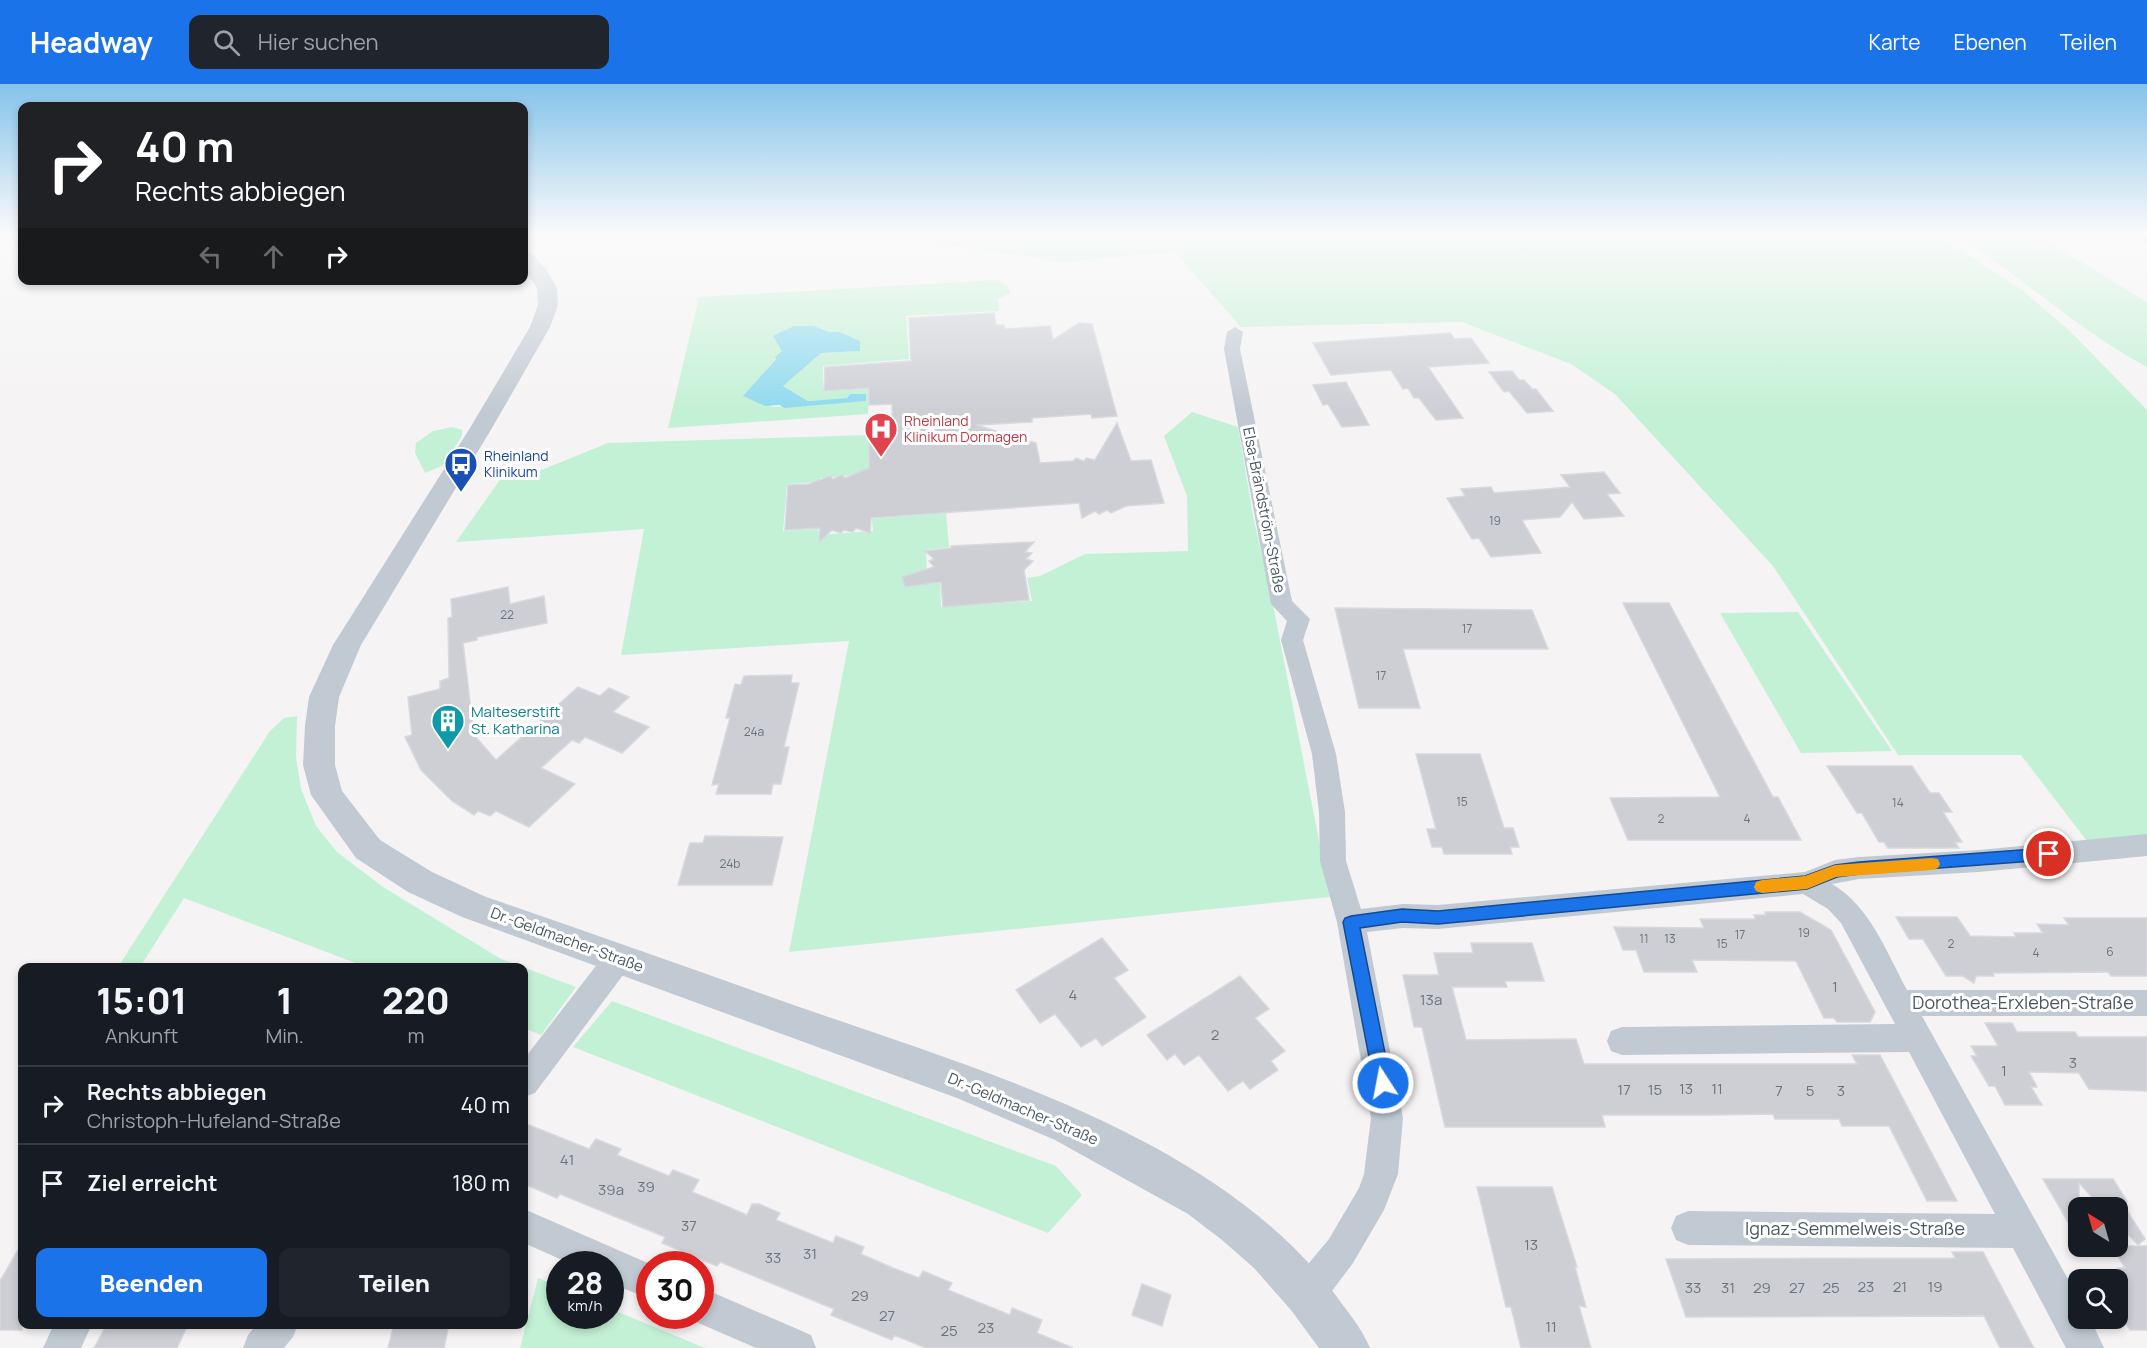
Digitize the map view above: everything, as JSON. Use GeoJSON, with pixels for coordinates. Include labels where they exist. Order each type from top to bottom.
{"type":"FeatureCollection","features":[{"type":"Feature","properties":{"kind":"street","name":"Dr.-Geldmacher-Straße"},"geometry":{"type":"LineString","coordinates":[[547,293],[548,305],[540,327],[482,428],[347,645],[324,697],[320,726],[319,765],[327,795],[368,849],[420,882],[474,907],[965,1083],[1069,1126],[1149,1168],[1203,1199],[1269,1253],[1307,1294],[1347,1348]]}},
{"type":"Feature","properties":{"kind":"street","name":"Elsa-Brändström-Straße"},"geometry":{"type":"LineString","coordinates":[[1235,332],[1232,349],[1282,604],[1299,619],[1292,640],[1317,720],[1332,812],[1333,861],[1351,922],[1387,1118],[1381,1174],[1372,1198],[1341,1251],[1307,1294]]}},
{"type":"Feature","properties":{"kind":"street"},"geometry":{"type":"LineString","coordinates":[[1351,922],[1402,915],[1438,917],[1807,883],[1835,871],[1859,868],[1979,861],[2147,845]]}},
{"type":"Feature","properties":{"kind":"street"},"geometry":{"type":"LineString","coordinates":[[1807,883],[1839,901],[1851,915],[2086,1348]]}},
{"type":"Feature","properties":{"kind":"street"},"geometry":{"type":"LineString","coordinates":[[528,1078],[619,958]]}},
{"type":"Feature","properties":{"kind":"street","name":"Dorothea-Erxleben-Straße"},"geometry":{"type":"LineString","coordinates":[[1898,1003],[2147,1003]]}},
{"type":"Feature","properties":{"kind":"street"},"geometry":{"type":"LineString","coordinates":[[1622,1041],[1917,1038]]}},
{"type":"Feature","properties":{"kind":"street"},"geometry":{"type":"LineString","coordinates":[[528,1228],[579,1251]]}},
{"type":"Feature","properties":{"kind":"street","name":"Ignaz-Semmelweis-Straße"},"geometry":{"type":"LineString","coordinates":[[1688,1228],[2022,1231]]}},
{"type":"Feature","properties":{"kind":"street"},"geometry":{"type":"LineString","coordinates":[[714,1311],[798,1348]]}},
{"type":"Feature","properties":{"kind":"street"},"geometry":{"type":"LineString","coordinates":[[61,1348],[71,1329]]}},
{"type":"Feature","properties":{"kind":"street"},"geometry":{"type":"LineString","coordinates":[[261,1348],[276,1329]]}},
{"type":"Feature","properties":{"kind":"green space"},"geometry":{"type":"Polygon","coordinates":[[[769,293],[1010,293],[998,299],[999,311],[906,316],[909,359],[823,366],[823,391],[869,389],[868,414],[668,428],[699,297],[769,293]],[[794,326],[782,351],[744,396],[773,407],[866,401],[850,394],[847,398],[808,401],[782,385],[821,353],[859,351],[860,341],[840,332],[829,332],[814,326],[794,326]]]}},
{"type":"Feature","properties":{"kind":"green space"},"geometry":{"type":"Polygon","coordinates":[[[1211,293],[2026,293],[2069,330],[2147,410],[2147,839],[2090,845],[2021,755],[1898,755],[1773,566],[1615,394],[1571,364],[1462,322],[1241,327],[1211,293]]]}},
{"type":"Feature","properties":{"kind":"green space"},"geometry":{"type":"Polygon","coordinates":[[[2038,293],[2132,293],[2147,302],[2147,367],[2121,352],[2038,293]]]}},
{"type":"Feature","properties":{"kind":"green space"},"geometry":{"type":"Polygon","coordinates":[[[1192,412],[1238,427],[1253,516],[1273,605],[1330,897],[789,952],[849,641],[621,655],[644,529],[456,542],[502,477],[523,476],[539,471],[608,443],[869,435],[868,474],[820,478],[820,482],[787,484],[783,531],[818,529],[819,535],[873,531],[872,519],[946,513],[949,547],[926,550],[927,584],[940,583],[941,607],[1032,601],[1027,578],[1040,576],[1085,554],[1188,551],[1187,496],[1164,436],[1192,412]]]}},
{"type":"Feature","properties":{"kind":"green space"},"geometry":{"type":"Polygon","coordinates":[[[452,427],[462,430],[462,436],[442,466],[425,473],[415,453],[416,443],[433,431],[452,427]]]}},
{"type":"Feature","properties":{"kind":"green space"},"geometry":{"type":"Polygon","coordinates":[[[1798,612],[1892,751],[1801,753],[1720,613],[1798,612]]]}},
{"type":"Feature","properties":{"kind":"green space"},"geometry":{"type":"Polygon","coordinates":[[[297,716],[296,757],[301,789],[316,826],[337,852],[383,887],[501,959],[512,963],[355,963],[184,898],[143,963],[121,963],[270,731],[284,718],[297,716]]]}},
{"type":"Feature","properties":{"kind":"green space"},"geometry":{"type":"Polygon","coordinates":[[[528,969],[576,987],[541,1035],[528,1030],[528,969]]]}},
{"type":"Feature","properties":{"kind":"green space"},"geometry":{"type":"Polygon","coordinates":[[[612,1001],[1056,1166],[1082,1195],[1048,1233],[573,1047],[612,1001]]]}},
{"type":"Feature","properties":{"kind":"green space"},"geometry":{"type":"Polygon","coordinates":[[[538,1278],[546,1281],[546,1329],[624,1329],[624,1314],[636,1319],[636,1329],[659,1329],[705,1348],[520,1348],[525,1329],[528,1329],[528,1317],[538,1278]]]}},
{"type":"Feature","properties":{"kind":"water"},"geometry":{"type":"Polygon","coordinates":[[[794,326],[814,326],[829,332],[840,332],[860,341],[860,351],[821,353],[783,386],[808,401],[847,398],[850,394],[866,394],[866,401],[784,408],[780,405],[765,406],[743,396],[782,351],[773,336],[794,326]]]}},
{"type":"Feature","properties":{"kind":"building"},"geometry":{"type":"Polygon","coordinates":[[[994,313],[996,325],[1004,325],[1005,329],[1050,326],[1053,340],[1079,323],[1092,324],[1117,416],[1092,418],[1091,414],[1032,418],[1032,422],[976,425],[1036,443],[1040,463],[1073,461],[1076,458],[1084,461],[1086,458],[1095,460],[1117,423],[1131,461],[1151,460],[1164,503],[1126,506],[1111,513],[1107,510],[1099,514],[1095,511],[1082,518],[1079,503],[871,518],[870,533],[856,528],[853,532],[844,530],[841,533],[832,530],[819,542],[820,528],[785,530],[788,485],[809,484],[830,476],[833,479],[842,475],[845,478],[869,468],[869,444],[893,443],[892,404],[869,405],[869,388],[824,391],[825,367],[911,361],[909,318],[994,313]]]}},
{"type":"Feature","properties":{"kind":"building"},"geometry":{"type":"Polygon","coordinates":[[[1450,333],[1455,339],[1471,338],[1489,363],[1428,367],[1463,418],[1436,420],[1419,398],[1414,398],[1408,388],[1403,389],[1391,370],[1331,375],[1313,343],[1450,333]]]}},
{"type":"Feature","properties":{"kind":"building"},"geometry":{"type":"Polygon","coordinates":[[[1512,371],[1519,380],[1524,380],[1532,389],[1536,389],[1553,411],[1527,413],[1509,391],[1504,392],[1489,372],[1512,371]]]}},
{"type":"Feature","properties":{"kind":"building"},"geometry":{"type":"Polygon","coordinates":[[[1346,382],[1369,425],[1342,427],[1328,404],[1323,405],[1313,385],[1346,382]]]}},
{"type":"Feature","properties":{"kind":"building"},"geometry":{"type":"Polygon","coordinates":[[[1604,472],[1620,493],[1607,494],[1624,516],[1584,519],[1572,502],[1560,517],[1522,520],[1541,553],[1491,557],[1479,538],[1472,539],[1447,498],[1465,496],[1461,489],[1491,487],[1494,493],[1570,487],[1561,475],[1604,472]]]}},
{"type":"Feature","properties":{"kind":"building"},"geometry":{"type":"Polygon","coordinates":[[[1034,542],[1025,552],[1032,553],[1026,559],[1033,561],[1024,570],[1029,600],[943,607],[941,582],[905,587],[902,577],[934,567],[929,561],[934,559],[925,551],[951,548],[951,546],[1034,542]]]}},
{"type":"Feature","properties":{"kind":"building","name":"Malteserstift St. Katharina"},"geometry":{"type":"Polygon","coordinates":[[[508,587],[510,604],[544,596],[547,623],[477,637],[477,640],[463,643],[474,735],[496,760],[578,687],[600,696],[609,688],[629,697],[613,712],[649,727],[622,753],[585,737],[579,743],[572,740],[541,768],[575,784],[529,827],[496,811],[490,816],[478,811],[474,815],[452,801],[421,770],[405,737],[412,735],[408,697],[440,689],[440,681],[449,678],[448,618],[452,617],[451,599],[508,587]]]}},
{"type":"Feature","properties":{"kind":"building"},"geometry":{"type":"Polygon","coordinates":[[[1623,603],[1669,603],[1773,797],[1778,797],[1801,840],[1628,840],[1610,798],[1720,797],[1623,603]]]}},
{"type":"Feature","properties":{"kind":"building"},"geometry":{"type":"Polygon","coordinates":[[[1335,608],[1532,610],[1548,649],[1403,649],[1420,708],[1359,708],[1335,608]]]}},
{"type":"Feature","properties":{"kind":"building"},"geometry":{"type":"Polygon","coordinates":[[[792,675],[791,683],[799,683],[784,747],[789,747],[781,784],[773,784],[771,794],[716,794],[719,784],[712,785],[730,718],[726,718],[735,684],[741,685],[744,676],[792,675]]]}},
{"type":"Feature","properties":{"kind":"building"},"geometry":{"type":"Polygon","coordinates":[[[1416,754],[1480,754],[1504,828],[1513,828],[1519,847],[1510,847],[1512,854],[1444,854],[1442,847],[1432,847],[1427,829],[1436,829],[1416,754]]]}},
{"type":"Feature","properties":{"kind":"building"},"geometry":{"type":"Polygon","coordinates":[[[1827,766],[1912,766],[1930,793],[1939,793],[1952,812],[1943,812],[1962,842],[1955,842],[1959,848],[1888,848],[1884,842],[1879,842],[1862,813],[1857,813],[1827,766]]]}},
{"type":"Feature","properties":{"kind":"building"},"geometry":{"type":"Polygon","coordinates":[[[705,836],[783,837],[772,885],[678,885],[690,843],[703,843],[705,836]]]}},
{"type":"Feature","properties":{"kind":"building"},"geometry":{"type":"Polygon","coordinates":[[[1765,912],[1800,912],[1831,930],[1875,1012],[1870,1022],[1837,1022],[1834,1018],[1824,1018],[1796,961],[1692,960],[1697,972],[1644,972],[1636,950],[1623,950],[1614,927],[1704,928],[1700,919],[1755,919],[1754,915],[1766,915],[1765,912]]]}},
{"type":"Feature","properties":{"kind":"building"},"geometry":{"type":"Polygon","coordinates":[[[1896,917],[1957,917],[1970,936],[2016,937],[2014,933],[2043,933],[2037,924],[2069,925],[2064,918],[2147,918],[2147,976],[2111,976],[2108,972],[1993,973],[1994,976],[1976,976],[1974,983],[1963,976],[1946,976],[1923,939],[1909,939],[1896,917]]]}},
{"type":"Feature","properties":{"kind":"building"},"geometry":{"type":"Polygon","coordinates":[[[1102,938],[1128,970],[1114,978],[1146,1017],[1102,1046],[1096,1038],[1081,1047],[1055,1014],[1040,1023],[1016,990],[1102,938]]]}},
{"type":"Feature","properties":{"kind":"building"},"geometry":{"type":"Polygon","coordinates":[[[1471,943],[1532,943],[1544,981],[1505,981],[1507,987],[1452,987],[1466,1040],[1576,1039],[1584,1064],[1857,1064],[1852,1055],[1880,1055],[1957,1201],[1927,1201],[1889,1126],[1842,1126],[1839,1119],[1775,1119],[1773,1114],[1602,1115],[1605,1127],[1445,1127],[1422,1027],[1414,1027],[1403,975],[1439,975],[1434,953],[1473,953],[1471,943]]]}},
{"type":"Feature","properties":{"kind":"building"},"geometry":{"type":"Polygon","coordinates":[[[1240,976],[1269,1009],[1255,1018],[1285,1051],[1271,1061],[1278,1070],[1250,1089],[1243,1081],[1228,1091],[1199,1055],[1184,1065],[1175,1054],[1167,1060],[1147,1035],[1240,976]]]}},
{"type":"Feature","properties":{"kind":"building"},"geometry":{"type":"Polygon","coordinates":[[[1985,1023],[2012,1023],[2017,1032],[2075,1032],[2078,1037],[2147,1037],[2147,1091],[2089,1089],[2079,1073],[2029,1072],[2037,1087],[2031,1087],[2042,1105],[2005,1105],[1995,1086],[1989,1086],[1971,1056],[1977,1056],[1971,1046],[1998,1046],[1985,1023]]]}},
{"type":"Feature","properties":{"kind":"building"},"geometry":{"type":"Polygon","coordinates":[[[528,1125],[589,1149],[596,1139],[621,1149],[617,1155],[669,1176],[673,1170],[699,1180],[692,1192],[747,1215],[752,1204],[759,1204],[780,1213],[776,1220],[833,1243],[836,1236],[864,1247],[861,1254],[893,1268],[919,1278],[923,1271],[952,1283],[948,1290],[1010,1315],[1012,1308],[1042,1320],[1037,1333],[1073,1348],[926,1348],[894,1335],[892,1340],[831,1315],[834,1309],[720,1262],[717,1266],[714,1265],[714,1251],[681,1251],[662,1243],[665,1237],[560,1194],[557,1198],[528,1186],[528,1125]]]}},
{"type":"Feature","properties":{"kind":"building"},"geometry":{"type":"Polygon","coordinates":[[[2043,1179],[2113,1179],[2124,1197],[2092,1197],[2079,1183],[2079,1197],[2068,1197],[2068,1222],[2043,1179]]]}},
{"type":"Feature","properties":{"kind":"building"},"geometry":{"type":"Polygon","coordinates":[[[1477,1187],[1552,1187],[1577,1267],[1575,1267],[1586,1307],[1579,1306],[1591,1348],[1521,1348],[1511,1307],[1506,1307],[1477,1187]]]}},
{"type":"Feature","properties":{"kind":"building"},"geometry":{"type":"Polygon","coordinates":[[[2128,1212],[2145,1239],[2138,1245],[2128,1234],[2128,1212]]]}},
{"type":"Feature","properties":{"kind":"building"},"geometry":{"type":"Polygon","coordinates":[[[2128,1246],[2147,1246],[2147,1330],[2130,1330],[2128,1327],[2128,1269],[2118,1269],[2125,1268],[2118,1257],[2128,1257],[2128,1246]]]}},
{"type":"Feature","properties":{"kind":"building"},"geometry":{"type":"Polygon","coordinates":[[[18,1250],[18,1329],[22,1330],[0,1330],[0,1281],[18,1250]]]}},
{"type":"Feature","properties":{"kind":"building"},"geometry":{"type":"Polygon","coordinates":[[[1952,1252],[1983,1252],[2034,1348],[2000,1348],[1984,1316],[1686,1317],[1666,1259],[1955,1258],[1952,1252]]]}},
{"type":"Feature","properties":{"kind":"building"},"geometry":{"type":"Polygon","coordinates":[[[1142,1284],[1171,1295],[1162,1326],[1132,1315],[1142,1284]]]}},
{"type":"Feature","properties":{"kind":"building"},"geometry":{"type":"Polygon","coordinates":[[[104,1329],[186,1329],[177,1348],[94,1348],[104,1329]]]}},
{"type":"Feature","properties":{"kind":"building"},"geometry":{"type":"Polygon","coordinates":[[[393,1329],[448,1329],[444,1348],[388,1348],[393,1329]]]}},
{"type":"Feature","properties":{"kind":"slow traffic"},"geometry":{"type":"LineString","coordinates":[[1762,887],[1807,883],[1835,871],[1932,864]]}},
{"type":"Feature","properties":{"kind":"place","name":"Rheinland Klinikum Dormagen"},"geometry":{"type":"Point","coordinates":[881,458]}},
{"type":"Feature","properties":{"kind":"place","name":"Rheinland Klinikum"},"geometry":{"type":"Point","coordinates":[461,493]}},
{"type":"Feature","properties":{"kind":"place","name":"Malteserstift St. Katharina"},"geometry":{"type":"Point","coordinates":[448,750]}},
{"type":"Feature","properties":{"kind":"route"},"geometry":{"type":"LineString","coordinates":[[1383,1083],[1351,922],[1402,915],[1438,917],[1807,883],[1835,871],[1859,868],[1979,861],[2049,854]]}}]}
